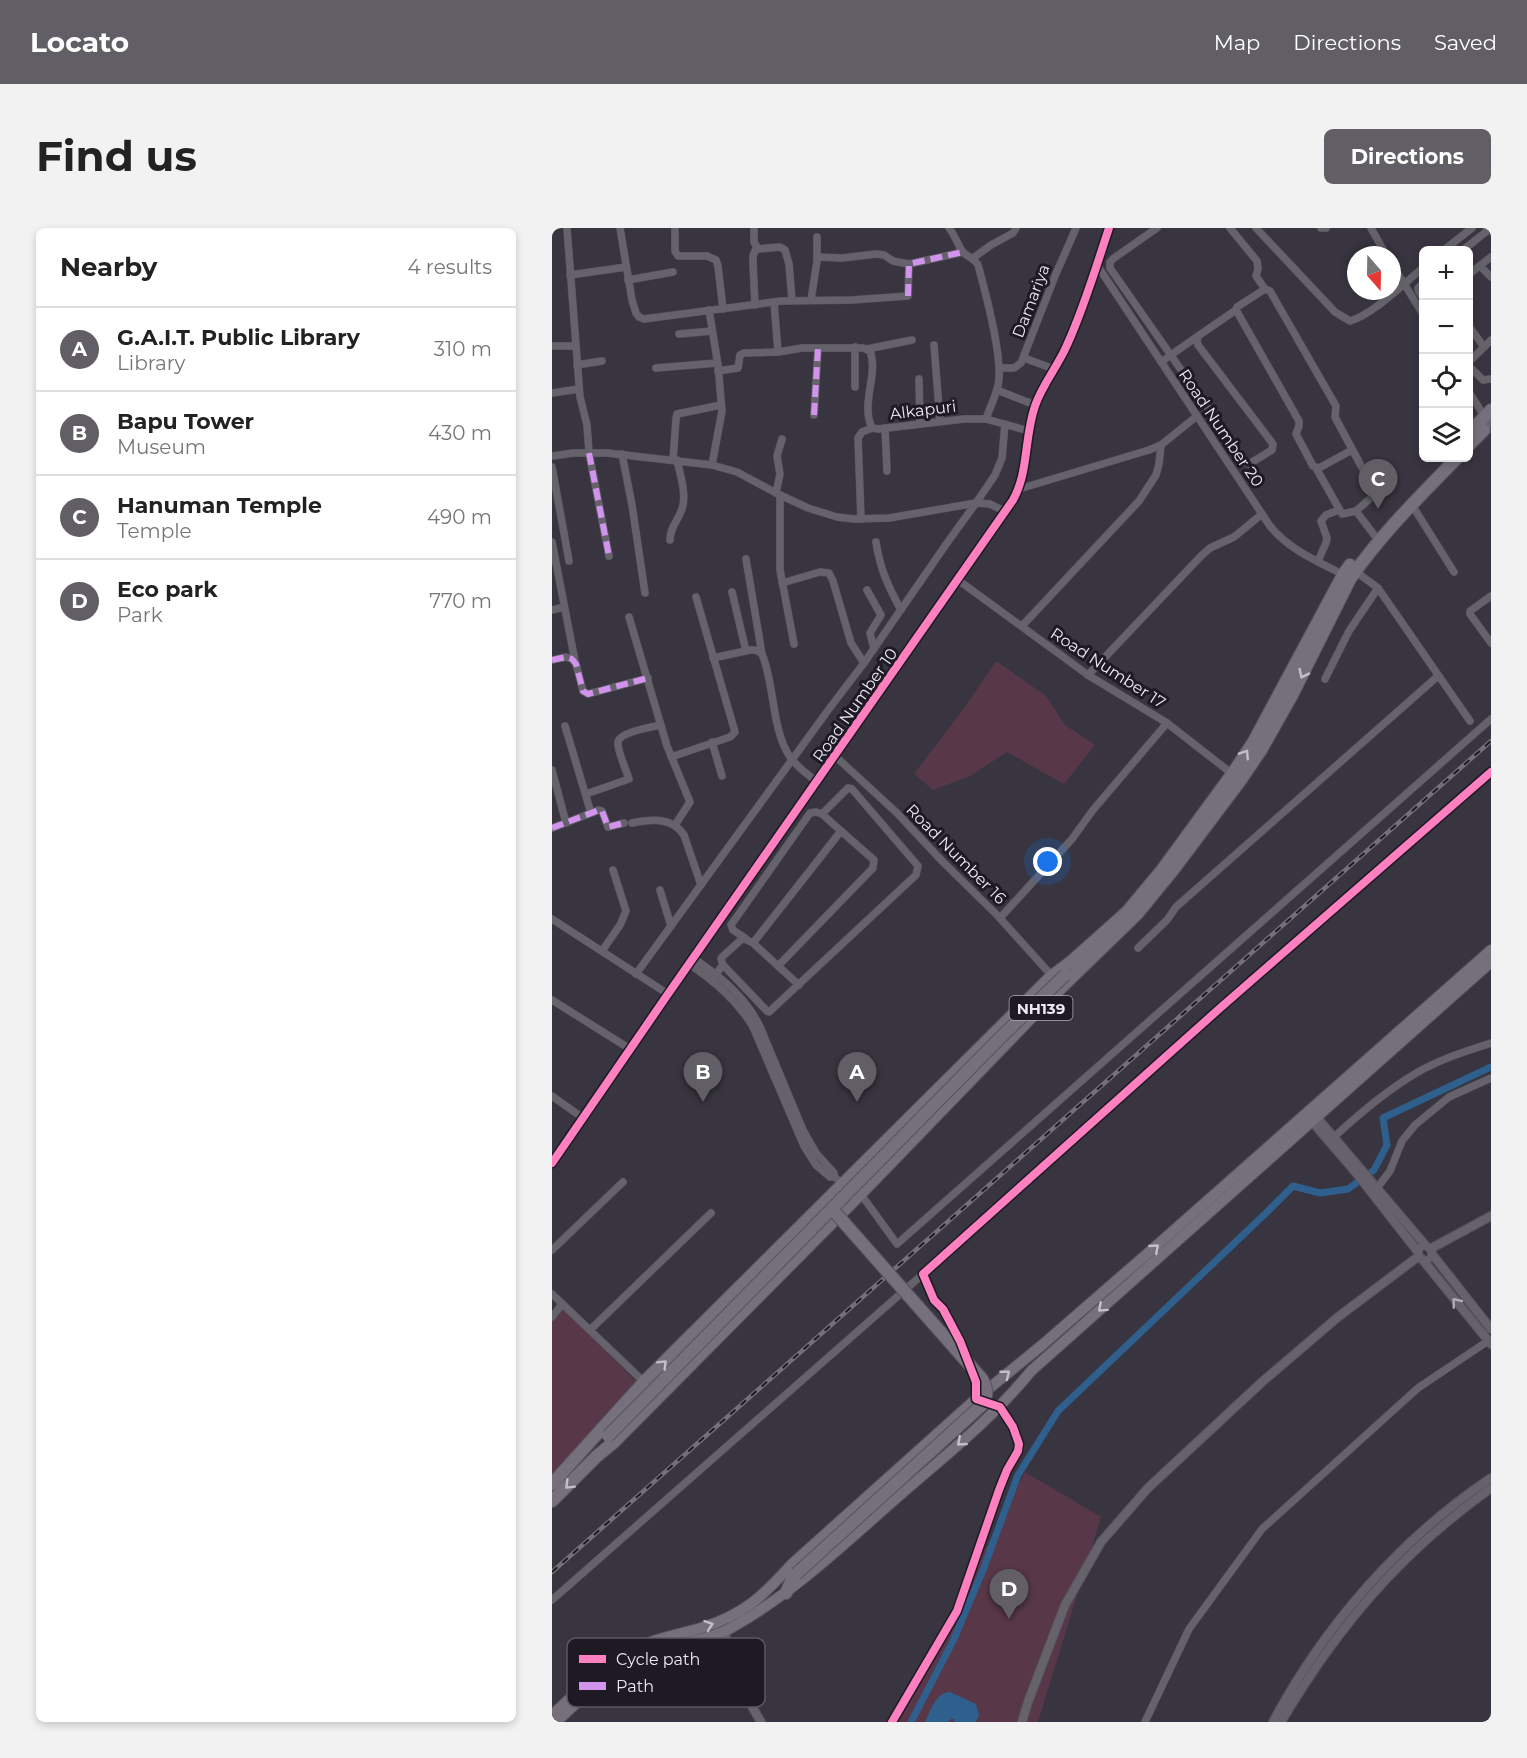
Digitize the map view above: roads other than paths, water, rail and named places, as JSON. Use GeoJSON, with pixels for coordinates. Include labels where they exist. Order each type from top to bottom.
{"type":"FeatureCollection","features":[{"type":"Feature","properties":{"kind":"highway"},"geometry":{"type":"LineString","coordinates":[[1473,430],[1489,418]]}},
{"type":"Feature","properties":{"kind":"highway"},"geometry":{"type":"LineString","coordinates":[[1473,439],[1489,418]]}},
{"type":"Feature","properties":{"kind":"highway","name":"NH139"},"geometry":{"type":"LineString","coordinates":[[552,1484],[644,1382],[805,1223],[839,1180],[1067,971],[1137,914],[1173,870],[1237,777],[1261,750],[1292,695],[1349,575],[1375,537],[1442,462]]}},
{"type":"Feature","properties":{"kind":"highway","name":"NH139"},"geometry":{"type":"LineString","coordinates":[[1375,537],[1412,505],[1453,462]]}},
{"type":"Feature","properties":{"kind":"highway"},"geometry":{"type":"LineString","coordinates":[[597,1456],[606,1438],[1067,971]]}},
{"type":"Feature","properties":{"kind":"highway","name":"NH139"},"geometry":{"type":"LineString","coordinates":[[552,1501],[614,1442],[861,1193],[1067,971]]}},
{"type":"Feature","properties":{"kind":"highway"},"geometry":{"type":"LineString","coordinates":[[786,1593],[794,1576],[983,1404],[987,1395],[986,1386],[975,1372],[832,1209]]}},
{"type":"Feature","properties":{"kind":"highway"},"geometry":{"type":"LineString","coordinates":[[805,1223],[818,1237]]}},
{"type":"Feature","properties":{"kind":"highway"},"geometry":{"type":"LineString","coordinates":[[587,1446],[606,1438]]}},
{"type":"Feature","properties":{"kind":"highway"},"geometry":{"type":"LineString","coordinates":[[776,1582],[794,1576]]}},
{"type":"Feature","properties":{"kind":"main road"},"geometry":{"type":"LineString","coordinates":[[700,1638],[735,1626],[786,1593],[1000,1407],[1031,1371],[1491,950]]}},
{"type":"Feature","properties":{"kind":"main road"},"geometry":{"type":"LineString","coordinates":[[665,1638],[729,1618],[753,1604],[792,1564],[976,1400],[1491,962]]}},
{"type":"Feature","properties":{"kind":"main road"},"geometry":{"type":"LineString","coordinates":[[552,1715],[567,1702]]}},
{"type":"Feature","properties":{"kind":"main road"},"geometry":{"type":"LineString","coordinates":[[556,1722],[573,1707]]}},
{"type":"Feature","properties":{"kind":"street"},"geometry":{"type":"LineString","coordinates":[[567,228],[579,389],[609,556]]}},
{"type":"Feature","properties":{"kind":"street"},"geometry":{"type":"LineString","coordinates":[[620,228],[634,307],[639,317],[649,319],[792,300],[852,300],[908,296],[909,264]]}},
{"type":"Feature","properties":{"kind":"street"},"geometry":{"type":"LineString","coordinates":[[675,228],[675,251],[678,256],[707,256],[716,260],[723,309]]}},
{"type":"Feature","properties":{"kind":"street"},"geometry":{"type":"LineString","coordinates":[[754,228],[755,305]]}},
{"type":"Feature","properties":{"kind":"street"},"geometry":{"type":"LineString","coordinates":[[949,228],[963,252],[973,258],[978,265],[993,332],[999,368],[997,390],[986,419]]}},
{"type":"Feature","properties":{"kind":"street"},"geometry":{"type":"LineString","coordinates":[[973,258],[1013,233],[1016,228]]}},
{"type":"Feature","properties":{"kind":"street","name":"Damariya"},"geometry":{"type":"LineString","coordinates":[[999,368],[1019,366],[1024,358],[1076,228]]}},
{"type":"Feature","properties":{"kind":"street","name":"Road Number 10"},"geometry":{"type":"LineString","coordinates":[[552,1163],[1020,489],[1035,405],[1072,335],[1109,228]]}},
{"type":"Feature","properties":{"kind":"street"},"geometry":{"type":"LineString","coordinates":[[1156,228],[1114,258],[1110,262],[1110,268],[1246,463],[1252,464],[1272,450],[1273,444],[1198,345],[1198,336]]}},
{"type":"Feature","properties":{"kind":"street"},"geometry":{"type":"LineString","coordinates":[[1230,228],[1257,261],[1256,276],[1265,289],[1270,291],[1336,406],[1335,417],[1375,492],[1356,511],[1342,514],[1339,510],[1296,434],[1299,421],[1236,309]]}},
{"type":"Feature","properties":{"kind":"street"},"geometry":{"type":"LineString","coordinates":[[1256,228],[1335,312],[1350,321],[1361,316],[1419,271]]}},
{"type":"Feature","properties":{"kind":"street"},"geometry":{"type":"LineString","coordinates":[[1321,228],[1326,228]]}},
{"type":"Feature","properties":{"kind":"street"},"geometry":{"type":"LineString","coordinates":[[1371,228],[1381,246]]}},
{"type":"Feature","properties":{"kind":"street"},"geometry":{"type":"LineString","coordinates":[[1449,246],[1472,228]]}},
{"type":"Feature","properties":{"kind":"street"},"geometry":{"type":"LineString","coordinates":[[1468,246],[1491,228]]}},
{"type":"Feature","properties":{"kind":"street"},"geometry":{"type":"LineString","coordinates":[[811,300],[817,257],[817,237]]}},
{"type":"Feature","properties":{"kind":"street"},"geometry":{"type":"LineString","coordinates":[[756,248],[761,250],[780,247],[785,250],[789,264],[792,300]]}},
{"type":"Feature","properties":{"kind":"street"},"geometry":{"type":"LineString","coordinates":[[817,257],[842,258],[876,254],[909,264],[963,252]]}},
{"type":"Feature","properties":{"kind":"street"},"geometry":{"type":"LineString","coordinates":[[1473,271],[1491,257]]}},
{"type":"Feature","properties":{"kind":"street","name":"Road Number 20"},"geometry":{"type":"LineString","coordinates":[[1097,265],[1277,535],[1286,543],[1318,561],[1378,588],[1470,721]]}},
{"type":"Feature","properties":{"kind":"street"},"geometry":{"type":"LineString","coordinates":[[1480,266],[1491,277]]}},
{"type":"Feature","properties":{"kind":"street"},"geometry":{"type":"LineString","coordinates":[[570,275],[626,267]]}},
{"type":"Feature","properties":{"kind":"street"},"geometry":{"type":"LineString","coordinates":[[628,280],[673,272]]}},
{"type":"Feature","properties":{"kind":"street"},"geometry":{"type":"LineString","coordinates":[[1401,279],[1419,308]]}},
{"type":"Feature","properties":{"kind":"street"},"geometry":{"type":"LineString","coordinates":[[1161,362],[1265,289]]}},
{"type":"Feature","properties":{"kind":"street"},"geometry":{"type":"LineString","coordinates":[[774,302],[778,352]]}},
{"type":"Feature","properties":{"kind":"street"},"geometry":{"type":"LineString","coordinates":[[709,310],[721,405],[721,422],[712,465]]}},
{"type":"Feature","properties":{"kind":"street"},"geometry":{"type":"LineString","coordinates":[[679,334],[712,331]]}},
{"type":"Feature","properties":{"kind":"street"},"geometry":{"type":"LineString","coordinates":[[1473,331],[1484,347]]}},
{"type":"Feature","properties":{"kind":"street"},"geometry":{"type":"LineString","coordinates":[[656,368],[738,368],[740,355],[744,353],[778,352],[798,348],[855,347],[867,349],[912,340]]}},
{"type":"Feature","properties":{"kind":"street"},"geometry":{"type":"LineString","coordinates":[[1473,359],[1491,340]]}},
{"type":"Feature","properties":{"kind":"street"},"geometry":{"type":"LineString","coordinates":[[934,345],[940,422]]}},
{"type":"Feature","properties":{"kind":"street"},"geometry":{"type":"LineString","coordinates":[[552,346],[576,346]]}},
{"type":"Feature","properties":{"kind":"street"},"geometry":{"type":"LineString","coordinates":[[855,347],[855,387]]}},
{"type":"Feature","properties":{"kind":"street"},"geometry":{"type":"LineString","coordinates":[[814,416],[820,348]]}},
{"type":"Feature","properties":{"kind":"street","name":"Alkapuri"},"geometry":{"type":"LineString","coordinates":[[867,349],[870,351],[872,360],[868,401],[873,428],[986,419],[1029,430]]}},
{"type":"Feature","properties":{"kind":"street"},"geometry":{"type":"LineString","coordinates":[[1024,358],[1054,369]]}},
{"type":"Feature","properties":{"kind":"street"},"geometry":{"type":"LineString","coordinates":[[577,364],[602,361]]}},
{"type":"Feature","properties":{"kind":"street"},"geometry":{"type":"LineString","coordinates":[[1473,369],[1483,380],[1491,379]]}},
{"type":"Feature","properties":{"kind":"street"},"geometry":{"type":"LineString","coordinates":[[920,379],[920,424]]}},
{"type":"Feature","properties":{"kind":"street"},"geometry":{"type":"LineString","coordinates":[[552,393],[579,389]]}},
{"type":"Feature","properties":{"kind":"street"},"geometry":{"type":"LineString","coordinates":[[997,390],[1035,405]]}},
{"type":"Feature","properties":{"kind":"street"},"geometry":{"type":"LineString","coordinates":[[1473,397],[1489,418]]}},
{"type":"Feature","properties":{"kind":"street"},"geometry":{"type":"LineString","coordinates":[[670,540],[671,530],[682,511],[684,500],[675,460],[677,414],[721,405]]}},
{"type":"Feature","properties":{"kind":"street"},"geometry":{"type":"LineString","coordinates":[[1020,489],[1161,445],[1197,416]]}},
{"type":"Feature","properties":{"kind":"street"},"geometry":{"type":"LineString","coordinates":[[636,974],[864,663],[986,490],[1002,458],[1005,424]]}},
{"type":"Feature","properties":{"kind":"street"},"geometry":{"type":"LineString","coordinates":[[861,519],[858,438],[862,432],[873,428]]}},
{"type":"Feature","properties":{"kind":"street"},"geometry":{"type":"LineString","coordinates":[[885,428],[887,471]]}},
{"type":"Feature","properties":{"kind":"street"},"geometry":{"type":"LineString","coordinates":[[782,439],[777,456],[780,474],[778,494],[780,561],[794,644]]}},
{"type":"Feature","properties":{"kind":"street"},"geometry":{"type":"LineString","coordinates":[[1022,626],[1139,501],[1156,475],[1161,445]]}},
{"type":"Feature","properties":{"kind":"street"},"geometry":{"type":"LineString","coordinates":[[1316,468],[1352,450]]}},
{"type":"Feature","properties":{"kind":"street"},"geometry":{"type":"LineString","coordinates":[[552,456],[590,453],[622,454],[712,465],[737,472],[778,494],[837,517],[890,518],[976,503],[990,504],[1006,512]]}},
{"type":"Feature","properties":{"kind":"street"},"geometry":{"type":"LineString","coordinates":[[622,454],[645,593]]}},
{"type":"Feature","properties":{"kind":"street"},"geometry":{"type":"LineString","coordinates":[[552,467],[569,561]]}},
{"type":"Feature","properties":{"kind":"street"},"geometry":{"type":"LineString","coordinates":[[1412,505],[1454,572]]}},
{"type":"Feature","properties":{"kind":"street"},"geometry":{"type":"LineString","coordinates":[[1318,561],[1327,538],[1321,521],[1326,515],[1339,510]]}},
{"type":"Feature","properties":{"kind":"street"},"geometry":{"type":"LineString","coordinates":[[1356,511],[1375,537]]}},
{"type":"Feature","properties":{"kind":"street"},"geometry":{"type":"LineString","coordinates":[[1088,675],[1201,556],[1210,548],[1234,537],[1262,514]]}},
{"type":"Feature","properties":{"kind":"street"},"geometry":{"type":"LineString","coordinates":[[552,542],[574,661],[583,691],[588,694],[648,678]]}},
{"type":"Feature","properties":{"kind":"street"},"geometry":{"type":"LineString","coordinates":[[876,542],[883,574],[901,610]]}},
{"type":"Feature","properties":{"kind":"street"},"geometry":{"type":"LineString","coordinates":[[746,559],[762,654],[782,741],[792,760],[817,782]]}},
{"type":"Feature","properties":{"kind":"street"},"geometry":{"type":"LineString","coordinates":[[782,583],[820,573],[829,573],[851,643],[864,663]]}},
{"type":"Feature","properties":{"kind":"street","name":"Road Number 17"},"geometry":{"type":"LineString","coordinates":[[958,580],[1088,675],[1167,723],[1237,777]]}},
{"type":"Feature","properties":{"kind":"street"},"geometry":{"type":"LineString","coordinates":[[1325,679],[1349,631],[1378,588]]}},
{"type":"Feature","properties":{"kind":"street"},"geometry":{"type":"LineString","coordinates":[[867,590],[881,615],[870,633],[874,649]]}},
{"type":"Feature","properties":{"kind":"street"},"geometry":{"type":"LineString","coordinates":[[732,592],[746,651]]}},
{"type":"Feature","properties":{"kind":"street"},"geometry":{"type":"LineString","coordinates":[[1491,596],[1470,611],[1491,643]]}},
{"type":"Feature","properties":{"kind":"street"},"geometry":{"type":"LineString","coordinates":[[671,757],[735,732],[696,597]]}},
{"type":"Feature","properties":{"kind":"street"},"geometry":{"type":"LineString","coordinates":[[552,610],[564,607]]}},
{"type":"Feature","properties":{"kind":"street"},"geometry":{"type":"LineString","coordinates":[[629,617],[671,757],[690,802],[675,825]]}},
{"type":"Feature","properties":{"kind":"street"},"geometry":{"type":"LineString","coordinates":[[713,658],[756,650],[762,654]]}},
{"type":"Feature","properties":{"kind":"street"},"geometry":{"type":"LineString","coordinates":[[552,660],[570,657],[574,661]]}},
{"type":"Feature","properties":{"kind":"street"},"geometry":{"type":"LineString","coordinates":[[1138,948],[1176,908],[1438,676]]}},
{"type":"Feature","properties":{"kind":"street"},"geometry":{"type":"LineString","coordinates":[[691,961],[714,976],[753,1027],[816,1165],[830,1177],[861,1193],[897,1244],[1491,720]]}},
{"type":"Feature","properties":{"kind":"street"},"geometry":{"type":"LineString","coordinates":[[1000,918],[1072,839],[1093,810],[1167,723]]}},
{"type":"Feature","properties":{"kind":"street"},"geometry":{"type":"LineString","coordinates":[[586,794],[629,779],[619,749],[620,738],[632,732],[661,725]]}},
{"type":"Feature","properties":{"kind":"street"},"geometry":{"type":"LineString","coordinates":[[565,726],[591,813]]}},
{"type":"Feature","properties":{"kind":"street"},"geometry":{"type":"LineString","coordinates":[[712,742],[722,776]]}},
{"type":"Feature","properties":{"kind":"street","name":"Road Number 16"},"geometry":{"type":"LineString","coordinates":[[835,756],[897,813],[1000,918],[1067,971]]}},
{"type":"Feature","properties":{"kind":"street"},"geometry":{"type":"LineString","coordinates":[[552,770],[566,823]]}},
{"type":"Feature","properties":{"kind":"street"},"geometry":{"type":"LineString","coordinates":[[552,1600],[1491,771]]}},
{"type":"Feature","properties":{"kind":"street"},"geometry":{"type":"LineString","coordinates":[[745,938],[740,939],[722,957],[723,965],[767,1011],[772,1010],[916,875],[918,866],[852,789],[845,789],[822,814]]}},
{"type":"Feature","properties":{"kind":"street"},"geometry":{"type":"LineString","coordinates":[[552,828],[601,810],[608,827],[660,820],[675,825],[684,836],[701,885]]}},
{"type":"Feature","properties":{"kind":"street"},"geometry":{"type":"LineString","coordinates":[[778,966],[873,867],[874,860],[822,814],[816,812],[810,813],[731,925],[733,930],[753,943],[778,966],[799,985]]}},
{"type":"Feature","properties":{"kind":"street"},"geometry":{"type":"LineString","coordinates":[[753,943],[841,831]]}},
{"type":"Feature","properties":{"kind":"street"},"geometry":{"type":"LineString","coordinates":[[602,951],[620,925],[626,911],[613,870]]}},
{"type":"Feature","properties":{"kind":"street"},"geometry":{"type":"LineString","coordinates":[[660,890],[671,926]]}},
{"type":"Feature","properties":{"kind":"street"},"geometry":{"type":"LineString","coordinates":[[552,919],[668,994]]}},
{"type":"Feature","properties":{"kind":"street"},"geometry":{"type":"LineString","coordinates":[[714,976],[723,965]]}},
{"type":"Feature","properties":{"kind":"street"},"geometry":{"type":"LineString","coordinates":[[552,1000],[630,1049]]}},
{"type":"Feature","properties":{"kind":"street"},"geometry":{"type":"LineString","coordinates":[[1334,1137],[1355,1117],[1419,1072],[1491,1043]]}},
{"type":"Feature","properties":{"kind":"street"},"geometry":{"type":"LineString","coordinates":[[1373,1187],[1390,1171],[1402,1141],[1414,1125],[1449,1097],[1491,1078]]}},
{"type":"Feature","properties":{"kind":"street"},"geometry":{"type":"LineString","coordinates":[[552,1096],[583,1118]]}},
{"type":"Feature","properties":{"kind":"street"},"geometry":{"type":"LineString","coordinates":[[1311,1116],[1334,1137],[1359,1172]]}},
{"type":"Feature","properties":{"kind":"street"},"geometry":{"type":"LineString","coordinates":[[1145,1722],[1189,1629],[1262,1529],[1418,1388],[1490,1343],[1373,1187],[1311,1116]]}},
{"type":"Feature","properties":{"kind":"street"},"geometry":{"type":"LineString","coordinates":[[552,1250],[624,1182]]}},
{"type":"Feature","properties":{"kind":"street"},"geometry":{"type":"LineString","coordinates":[[590,1330],[711,1212]]}},
{"type":"Feature","properties":{"kind":"street"},"geometry":{"type":"LineString","coordinates":[[1022,1722],[1065,1605],[1101,1542],[1148,1488],[1262,1382],[1338,1317],[1424,1253],[1491,1216]]}},
{"type":"Feature","properties":{"kind":"street"},"geometry":{"type":"LineString","coordinates":[[1424,1253],[1491,1329]]}},
{"type":"Feature","properties":{"kind":"street"},"geometry":{"type":"LineString","coordinates":[[892,1722],[957,1611],[999,1490],[1018,1451],[1019,1444],[1013,1427],[1000,1407],[976,1400],[975,1382],[960,1341],[943,1309],[934,1300],[922,1274]]}},
{"type":"Feature","properties":{"kind":"street"},"geometry":{"type":"LineString","coordinates":[[552,1294],[644,1382]]}},
{"type":"Feature","properties":{"kind":"street"},"geometry":{"type":"LineString","coordinates":[[552,1317],[562,1304]]}},
{"type":"Feature","properties":{"kind":"street"},"geometry":{"type":"LineString","coordinates":[[1273,1722],[1301,1674],[1339,1622],[1382,1570],[1432,1522],[1491,1478]]}},
{"type":"Feature","properties":{"kind":"street"},"geometry":{"type":"LineString","coordinates":[[1281,1722],[1337,1637],[1386,1579],[1440,1527],[1491,1488]]}},
{"type":"Feature","properties":{"kind":"street"},"geometry":{"type":"LineString","coordinates":[[726,1630],[726,1638]]}},
{"type":"Feature","properties":{"kind":"street"},"geometry":{"type":"LineString","coordinates":[[752,1707],[761,1722]]}},
{"type":"Feature","properties":{"kind":"water"},"geometry":{"type":"Polygon","coordinates":[[[950,1692],[976,1704],[979,1715],[976,1722],[954,1722],[954,1719],[951,1719],[948,1722],[925,1722],[937,1699],[950,1692]]]}},
{"type":"Feature","properties":{"kind":"waterway"},"geometry":{"type":"LineString","coordinates":[[911,1722],[954,1639],[983,1570],[1018,1475],[1058,1411],[1293,1186],[1320,1193],[1348,1189],[1374,1170],[1387,1145],[1383,1118],[1491,1067]]}},
{"type":"Feature","properties":{"kind":"railway"},"geometry":{"type":"LineString","coordinates":[[552,1572],[1491,741]]}},
{"type":"Feature","properties":{"kind":"place","name":"Hanuman Temple"},"geometry":{"type":"Point","coordinates":[1378,509]}},
{"type":"Feature","properties":{"kind":"place","name":"Bapu Tower"},"geometry":{"type":"Point","coordinates":[703,1102]}},
{"type":"Feature","properties":{"kind":"place","name":"G.A.I.T. Public Library"},"geometry":{"type":"Point","coordinates":[857,1102]}},
{"type":"Feature","properties":{"kind":"place","name":"Eco park"},"geometry":{"type":"Point","coordinates":[1009,1619]}}]}
